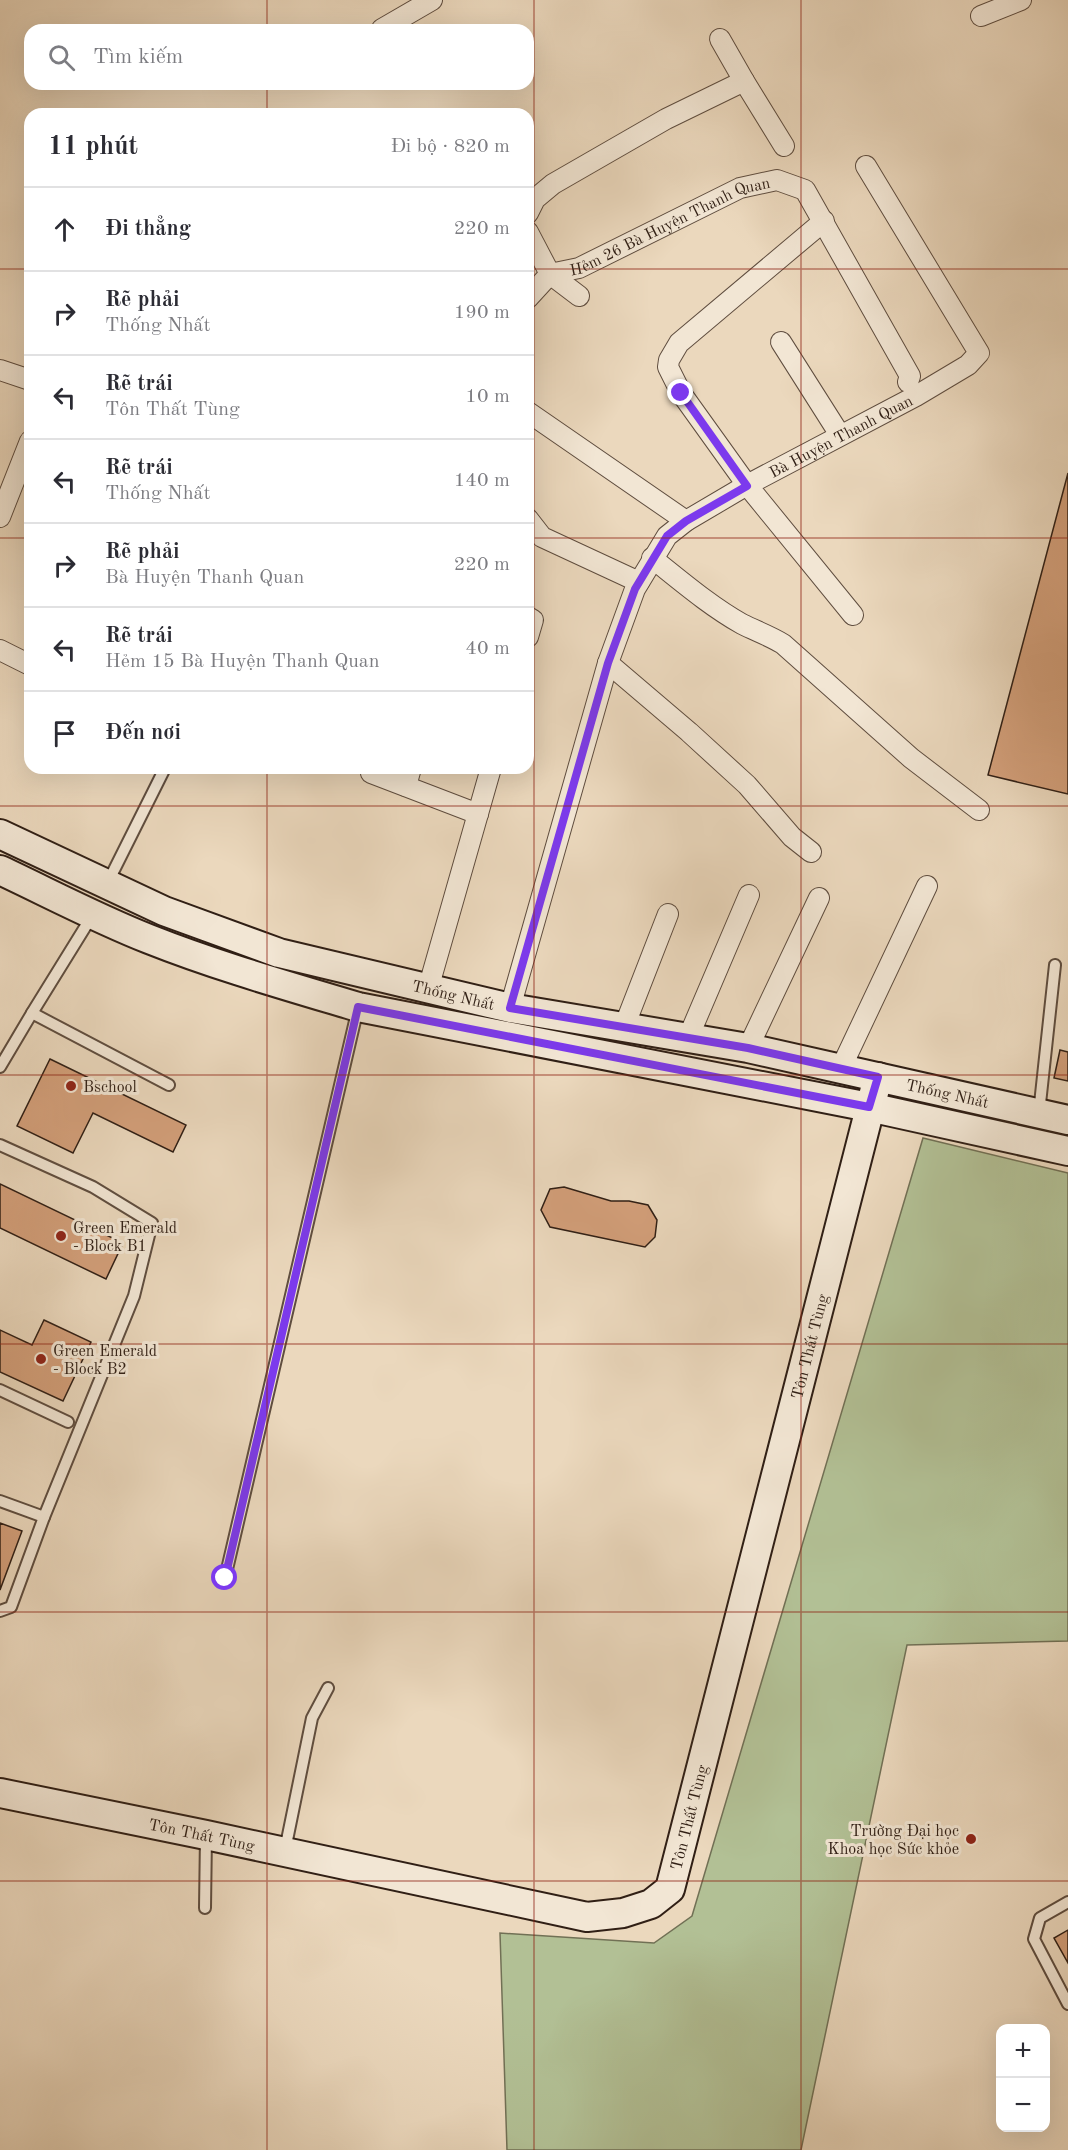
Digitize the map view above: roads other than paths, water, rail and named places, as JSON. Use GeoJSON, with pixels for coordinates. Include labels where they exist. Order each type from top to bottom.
{"type":"FeatureCollection","features":[{"type":"Feature","properties":{"kind":"main road","name":"Thống Nhất"},"geometry":{"type":"LineString","coordinates":[[0,834],[164,911],[279,953],[510,1008],[748,1048],[1068,1120]]}},
{"type":"Feature","properties":{"kind":"main road","name":"Thống Nhất"},"geometry":{"type":"LineString","coordinates":[[0,870],[150,939],[284,985],[358,1007],[869,1107],[1068,1151]]}},
{"type":"Feature","properties":{"kind":"main road","name":"Tôn Thất Tùng"},"geometry":{"type":"LineString","coordinates":[[0,1793],[587,1917],[623,1913],[651,1904],[670,1889],[878,1077]]}},
{"type":"Feature","properties":{"kind":"street"},"geometry":{"type":"LineString","coordinates":[[391,24],[432,0]]}},
{"type":"Feature","properties":{"kind":"street"},"geometry":{"type":"LineString","coordinates":[[981,16],[1021,0]]}},
{"type":"Feature","properties":{"kind":"street"},"geometry":{"type":"LineString","coordinates":[[720,39],[784,146]]}},
{"type":"Feature","properties":{"kind":"street"},"geometry":{"type":"LineString","coordinates":[[534,201],[553,184],[666,119],[744,81]]}},
{"type":"Feature","properties":{"kind":"street","name":"Bà Huyện Thanh Quan"},"geometry":{"type":"LineString","coordinates":[[510,1008],[608,663],[639,582],[667,536],[686,521],[840,435],[912,389],[968,365],[979,354],[866,166]]}},
{"type":"Feature","properties":{"kind":"street","name":"Hẻm 26 Bà Huyện Thanh Quan"},"geometry":{"type":"LineString","coordinates":[[550,274],[579,268],[740,188],[777,180],[806,190],[910,376],[912,389]]}},
{"type":"Feature","properties":{"kind":"street"},"geometry":{"type":"LineString","coordinates":[[824,222],[679,343],[669,360],[668,367],[681,393],[747,486],[853,615]]}},
{"type":"Feature","properties":{"kind":"street"},"geometry":{"type":"LineString","coordinates":[[534,243],[550,274],[579,296]]}},
{"type":"Feature","properties":{"kind":"street"},"geometry":{"type":"LineString","coordinates":[[534,291],[550,274]]}},
{"type":"Feature","properties":{"kind":"street"},"geometry":{"type":"LineString","coordinates":[[782,342],[840,435]]}},
{"type":"Feature","properties":{"kind":"street"},"geometry":{"type":"LineString","coordinates":[[0,370],[24,378]]}},
{"type":"Feature","properties":{"kind":"street"},"geometry":{"type":"LineString","coordinates":[[534,416],[686,521]]}},
{"type":"Feature","properties":{"kind":"street"},"geometry":{"type":"LineString","coordinates":[[0,517],[24,456]]}},
{"type":"Feature","properties":{"kind":"street"},"geometry":{"type":"LineString","coordinates":[[534,527],[542,537],[639,582]]}},
{"type":"Feature","properties":{"kind":"street"},"geometry":{"type":"LineString","coordinates":[[652,558],[724,612],[783,644],[911,758],[978,810]]}},
{"type":"Feature","properties":{"kind":"street"},"geometry":{"type":"LineString","coordinates":[[0,650],[24,662]]}},
{"type":"Feature","properties":{"kind":"street"},"geometry":{"type":"LineString","coordinates":[[608,663],[690,732],[747,785],[792,837],[811,852]]}},
{"type":"Feature","properties":{"kind":"street"},"geometry":{"type":"LineString","coordinates":[[386,774],[409,777],[478,814]]}},
{"type":"Feature","properties":{"kind":"street"},"geometry":{"type":"LineString","coordinates":[[428,989],[489,774]]}},
{"type":"Feature","properties":{"kind":"street"},"geometry":{"type":"LineString","coordinates":[[841,1068],[927,886]]}},
{"type":"Feature","properties":{"kind":"street"},"geometry":{"type":"LineString","coordinates":[[688,1038],[749,895]]}},
{"type":"Feature","properties":{"kind":"street"},"geometry":{"type":"LineString","coordinates":[[748,1048],[819,898]]}},
{"type":"Feature","properties":{"kind":"street"},"geometry":{"type":"LineString","coordinates":[[624,1027],[668,914]]}},
{"type":"Feature","properties":{"kind":"lane"},"geometry":{"type":"LineString","coordinates":[[107,884],[162,774]]}},
{"type":"Feature","properties":{"kind":"lane"},"geometry":{"type":"LineString","coordinates":[[0,1067],[93,914]]}},
{"type":"Feature","properties":{"kind":"lane"},"geometry":{"type":"LineString","coordinates":[[1039,1113],[1055,965]]}},
{"type":"Feature","properties":{"kind":"lane"},"geometry":{"type":"LineString","coordinates":[[225,1578],[358,1007]]}},
{"type":"Feature","properties":{"kind":"lane"},"geometry":{"type":"LineString","coordinates":[[32,1013],[169,1085]]}},
{"type":"Feature","properties":{"kind":"lane"},"geometry":{"type":"LineString","coordinates":[[0,1145],[93,1187],[152,1223],[134,1296],[10,1607],[0,1611]]}},
{"type":"Feature","properties":{"kind":"lane"},"geometry":{"type":"LineString","coordinates":[[0,1390],[68,1422]]}},
{"type":"Feature","properties":{"kind":"lane"},"geometry":{"type":"LineString","coordinates":[[0,1501],[44,1517]]}},
{"type":"Feature","properties":{"kind":"lane"},"geometry":{"type":"LineString","coordinates":[[284,1853],[312,1718],[328,1688]]}},
{"type":"Feature","properties":{"kind":"lane"},"geometry":{"type":"LineString","coordinates":[[205,1908],[206,1835]]}},
{"type":"Feature","properties":{"kind":"lane"},"geometry":{"type":"LineString","coordinates":[[1068,1902],[1040,1918],[1034,1939],[1068,2004]]}},
{"type":"Feature","properties":{"kind":"place","name":"Bschool"},"geometry":{"type":"Point","coordinates":[71,1086]}},
{"type":"Feature","properties":{"kind":"place","name":"Green Emerald - Block B1"},"geometry":{"type":"Point","coordinates":[61,1236]}},
{"type":"Feature","properties":{"kind":"place","name":"Green Emerald - Block B2"},"geometry":{"type":"Point","coordinates":[41,1359]}},
{"type":"Feature","properties":{"kind":"place","name":"Trường Đại học Khoa học Sức khỏe"},"geometry":{"type":"Point","coordinates":[971,1839]}}]}
